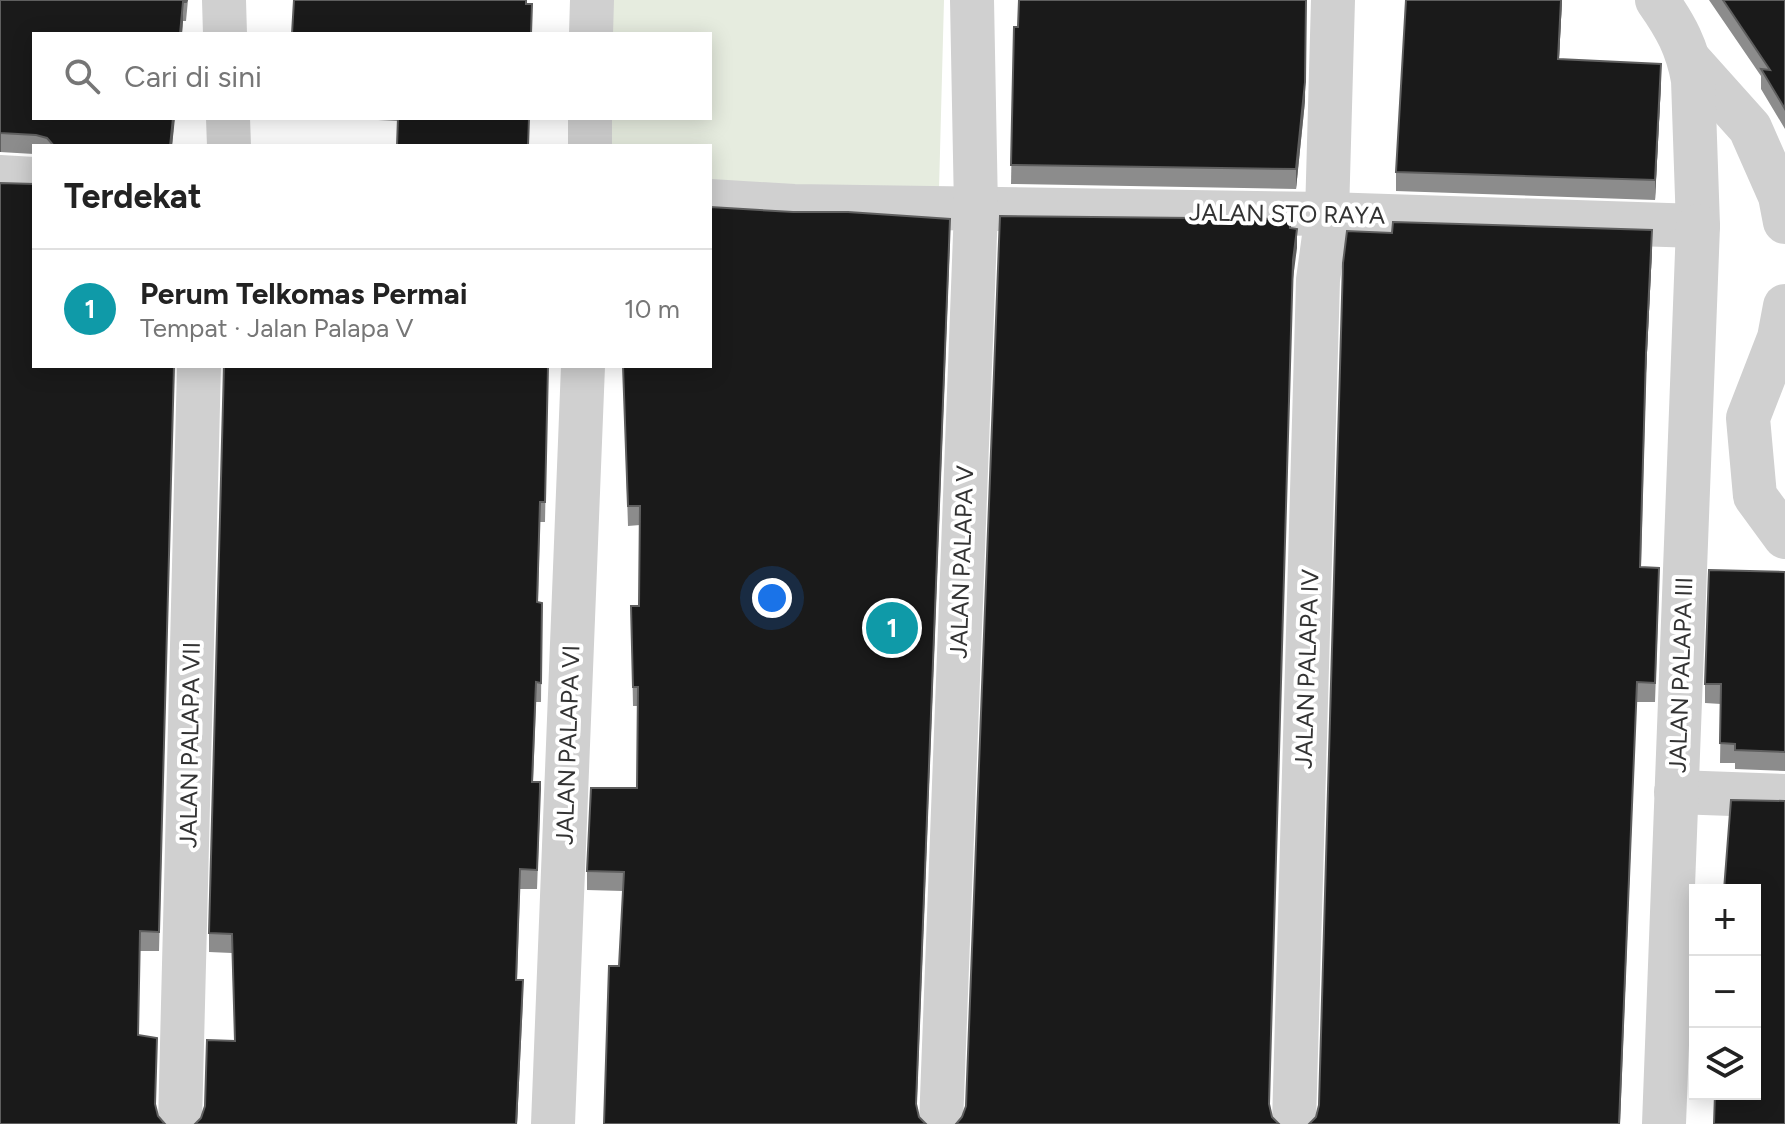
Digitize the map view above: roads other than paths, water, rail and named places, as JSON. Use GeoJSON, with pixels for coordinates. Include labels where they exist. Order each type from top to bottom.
{"type":"FeatureCollection","features":[{"type":"Feature","properties":{"kind":"street"},"geometry":{"type":"LineString","coordinates":[[224,0],[225,32]]}},
{"type":"Feature","properties":{"kind":"street"},"geometry":{"type":"LineString","coordinates":[[591,32],[592,0]]}},
{"type":"Feature","properties":{"kind":"street","name":"JALAN PALAPA V"},"geometry":{"type":"LineString","coordinates":[[941,1124],[976,209],[972,0]]}},
{"type":"Feature","properties":{"kind":"street","name":"JALAN PALAPA IV"},"geometry":{"type":"LineString","coordinates":[[1294,1124],[1318,280],[1327,214],[1333,0]]}},
{"type":"Feature","properties":{"kind":"street"},"geometry":{"type":"LineString","coordinates":[[1657,0],[1676,28],[1690,61],[1698,226]]}},
{"type":"Feature","properties":{"kind":"street"},"geometry":{"type":"LineString","coordinates":[[1690,61],[1750,128],[1780,196],[1785,222]]}},
{"type":"Feature","properties":{"kind":"street"},"geometry":{"type":"LineString","coordinates":[[228,120],[229,144]]}},
{"type":"Feature","properties":{"kind":"street"},"geometry":{"type":"LineString","coordinates":[[590,120],[590,144]]}},
{"type":"Feature","properties":{"kind":"street"},"geometry":{"type":"LineString","coordinates":[[0,177],[32,179]]}},
{"type":"Feature","properties":{"kind":"street","name":"JALAN STO RAYA"},"geometry":{"type":"LineString","coordinates":[[712,201],[794,206],[1327,214],[1698,226]]}},
{"type":"Feature","properties":{"kind":"street","name":"JALAN PALAPA III"},"geometry":{"type":"LineString","coordinates":[[1664,1124],[1698,226]]}},
{"type":"Feature","properties":{"kind":"street"},"geometry":{"type":"LineString","coordinates":[[1785,306],[1779,338],[1748,418],[1755,496],[1785,537]]}},
{"type":"Feature","properties":{"kind":"street","name":"JALAN PALAPA VII"},"geometry":{"type":"LineString","coordinates":[[180,1124],[199,368]]}},
{"type":"Feature","properties":{"kind":"street","name":"JALAN PALAPA VI"},"geometry":{"type":"LineString","coordinates":[[553,1124],[583,368]]}},
{"type":"Feature","properties":{"kind":"street"},"geometry":{"type":"LineString","coordinates":[[1748,418],[1785,391]]}},
{"type":"Feature","properties":{"kind":"street"},"geometry":{"type":"LineString","coordinates":[[1676,792],[1785,796]]}},
{"type":"Feature","properties":{"kind":"place","name":"Perum Telkomas Permai"},"geometry":{"type":"Point","coordinates":[892,628]}}]}
